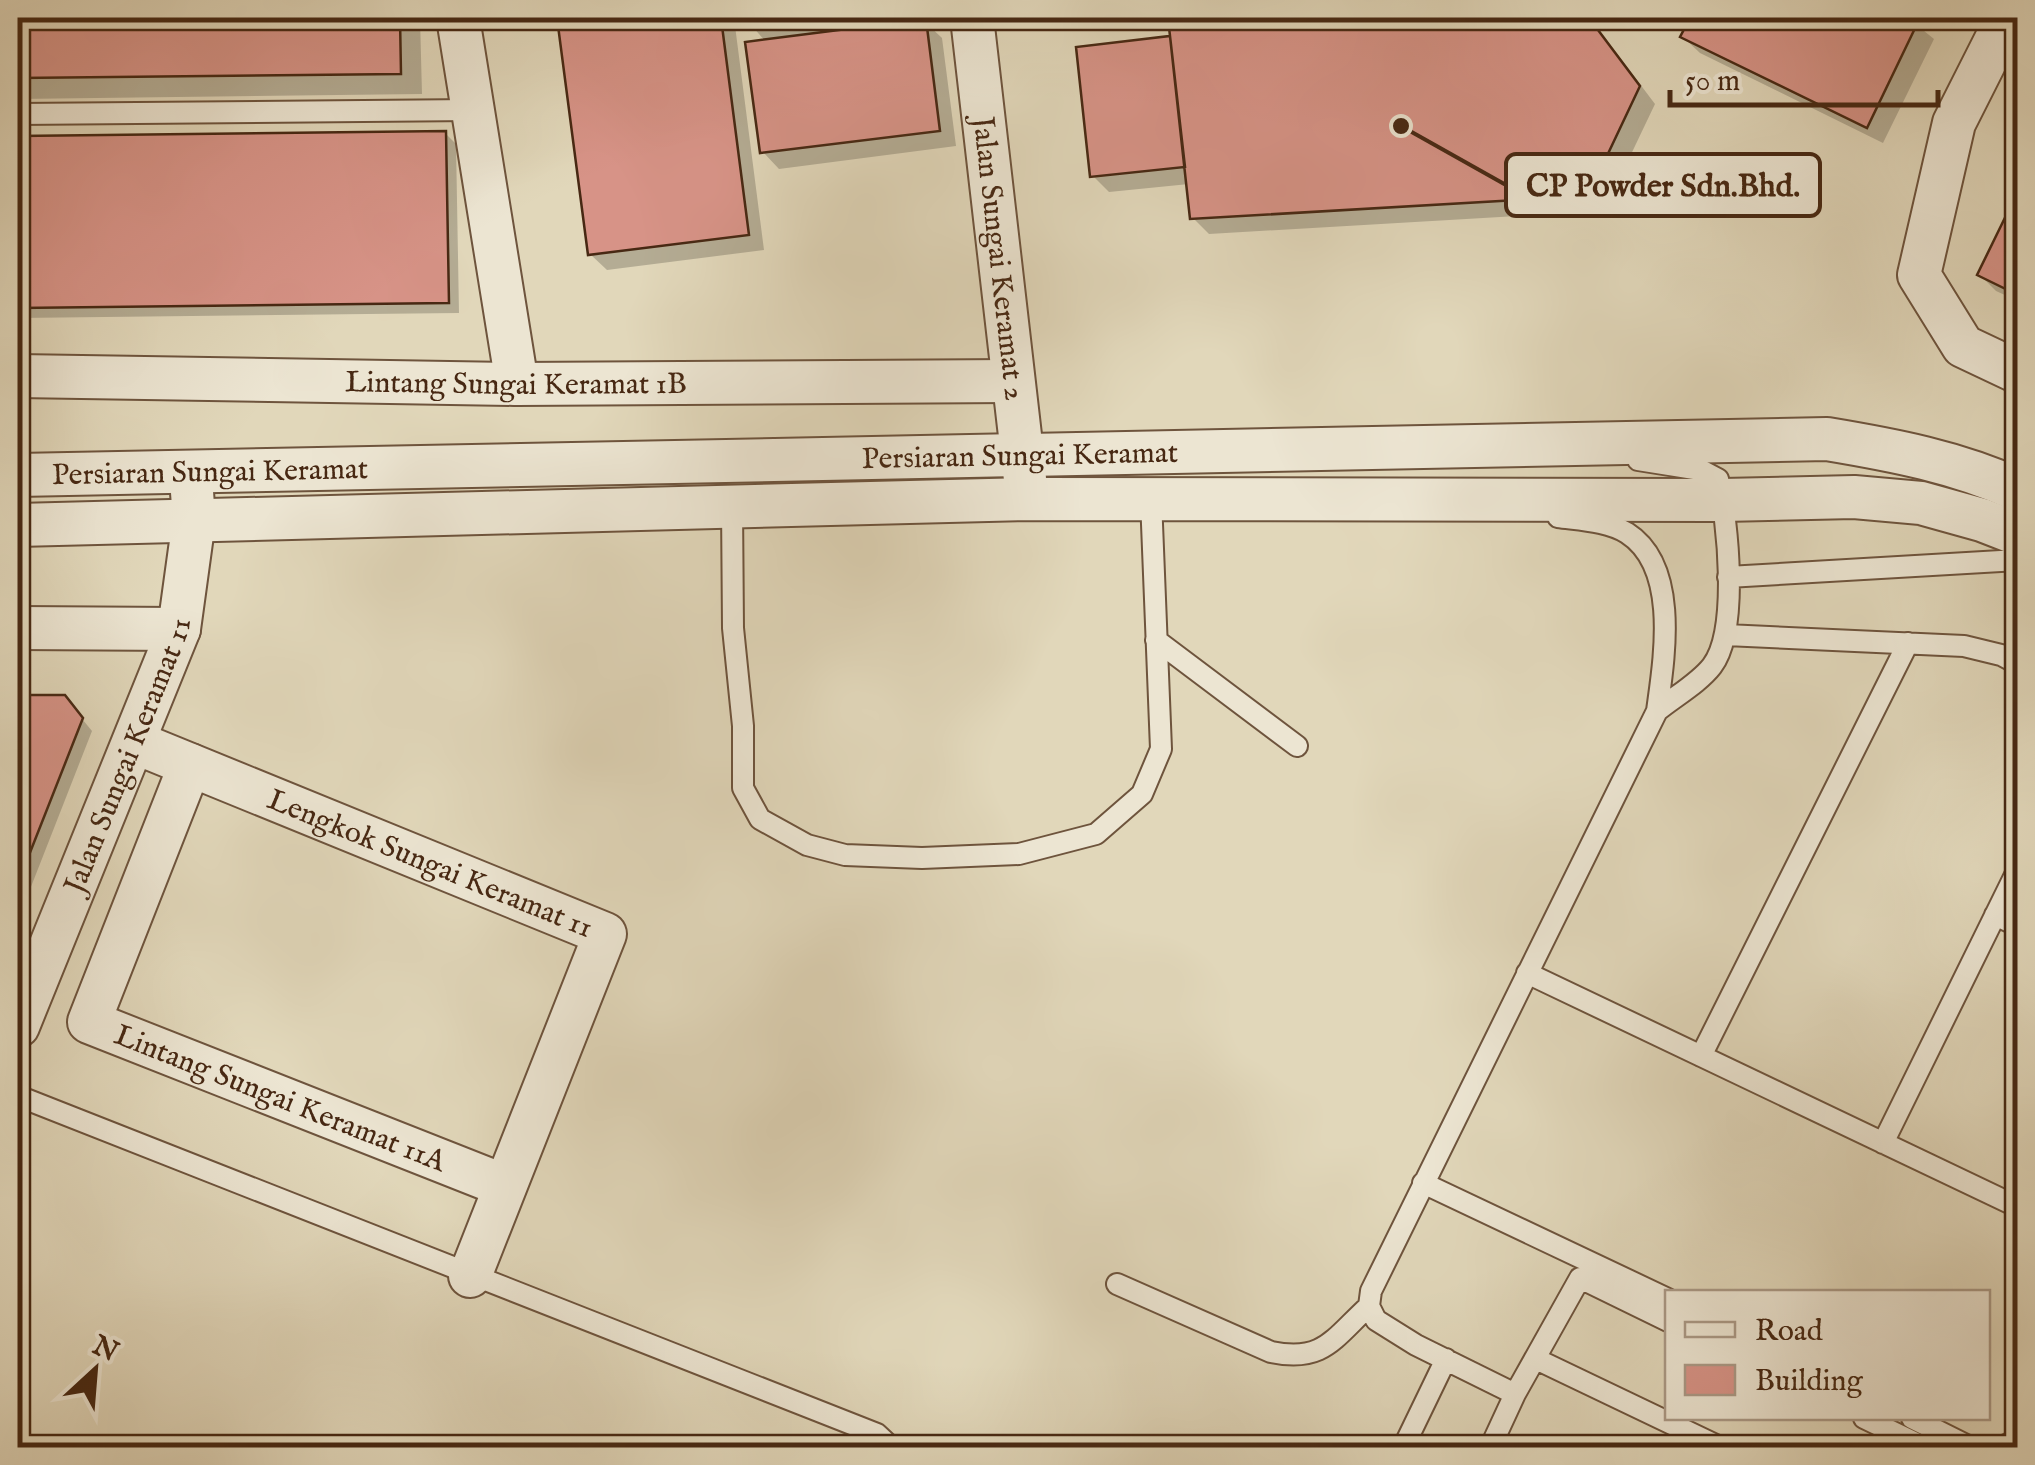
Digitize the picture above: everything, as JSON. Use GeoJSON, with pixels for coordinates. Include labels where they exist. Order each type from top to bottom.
{"type":"FeatureCollection","features":[{"type":"Feature","properties":{"kind":"street"},"geometry":{"type":"LineString","coordinates":[[458,18],[518,384]]}},
{"type":"Feature","properties":{"kind":"street","name":"Jalan Sungai Keramat 2"},"geometry":{"type":"LineString","coordinates":[[972,18],[1028,499]]}},
{"type":"Feature","properties":{"kind":"street"},"geometry":{"type":"LineString","coordinates":[[2006,18],[1954,123],[1919,275],[1962,346],[2018,372]]}},
{"type":"Feature","properties":{"kind":"street","name":"Lintang Sungai Keramat 1B"},"geometry":{"type":"LineString","coordinates":[[18,376],[518,384],[1012,381]]}},
{"type":"Feature","properties":{"kind":"street","name":"Persiaran Sungai Keramat"},"geometry":{"type":"LineString","coordinates":[[18,475],[1827,439],[1906,452],[1992,478],[2018,490]]}},
{"type":"Feature","properties":{"kind":"street","name":"Jalan Sungai Keramat 11"},"geometry":{"type":"LineString","coordinates":[[18,1026],[179,628],[194,520],[191,471]]}},
{"type":"Feature","properties":{"kind":"street","name":"Persiaran Sungai Keramat"},"geometry":{"type":"LineString","coordinates":[[18,525],[1028,499],[1854,497],[1921,503],[2018,534]]}},
{"type":"Feature","properties":{"kind":"street"},"geometry":{"type":"LineString","coordinates":[[18,628],[179,628]]}},
{"type":"Feature","properties":{"kind":"street","name":"Lengkok Sungai Keramat 11"},"geometry":{"type":"LineString","coordinates":[[134,742],[606,934],[470,1276]]}},
{"type":"Feature","properties":{"kind":"street","name":"Lintang Sungai Keramat 11A"},"geometry":{"type":"LineString","coordinates":[[190,765],[89,1022],[505,1186]]}},
{"type":"Feature","properties":{"kind":"lane"},"geometry":{"type":"LineString","coordinates":[[18,114],[473,110]]}},
{"type":"Feature","properties":{"kind":"lane"},"geometry":{"type":"LineString","coordinates":[[1558,443],[1616,458],[1701,470],[1718,479],[1724,500],[1730,599],[1726,635],[1712,666],[1657,711]]}},
{"type":"Feature","properties":{"kind":"lane"},"geometry":{"type":"LineString","coordinates":[[732,506],[743,788],[760,818],[807,846],[845,855],[922,858],[1019,854],[1096,834],[1142,794],[1161,748],[1151,499]]}},
{"type":"Feature","properties":{"kind":"lane"},"geometry":{"type":"LineString","coordinates":[[1438,500],[1589,522],[1628,534],[1646,555],[1659,580],[1664,603],[1666,646],[1657,711],[1371,1291],[1369,1306],[1376,1320],[1515,1394]]}},
{"type":"Feature","properties":{"kind":"lane"},"geometry":{"type":"LineString","coordinates":[[1728,576],[2018,560]]}},
{"type":"Feature","properties":{"kind":"lane"},"geometry":{"type":"LineString","coordinates":[[1726,635],[1964,646],[2001,655],[2018,664]]}},
{"type":"Feature","properties":{"kind":"lane"},"geometry":{"type":"LineString","coordinates":[[1156,640],[1297,746]]}},
{"type":"Feature","properties":{"kind":"lane"},"geometry":{"type":"LineString","coordinates":[[1701,1056],[1908,643]]}},
{"type":"Feature","properties":{"kind":"lane"},"geometry":{"type":"LineString","coordinates":[[1883,1143],[2018,870]]}},
{"type":"Feature","properties":{"kind":"lane"},"geometry":{"type":"LineString","coordinates":[[1995,915],[2018,926]]}},
{"type":"Feature","properties":{"kind":"lane"},"geometry":{"type":"LineString","coordinates":[[1527,973],[2018,1207]]}},
{"type":"Feature","properties":{"kind":"lane"},"geometry":{"type":"LineString","coordinates":[[18,1096],[877,1434],[892,1448]]}},
{"type":"Feature","properties":{"kind":"lane"},"geometry":{"type":"LineString","coordinates":[[1424,1183],[1665,1297]]}},
{"type":"Feature","properties":{"kind":"lane"},"geometry":{"type":"LineString","coordinates":[[1490,1448],[1515,1394],[1580,1278],[1665,1320]]}},
{"type":"Feature","properties":{"kind":"lane"},"geometry":{"type":"LineString","coordinates":[[1117,1284],[1271,1352],[1296,1357],[1313,1354],[1328,1344],[1369,1306]]}},
{"type":"Feature","properties":{"kind":"lane"},"geometry":{"type":"LineString","coordinates":[[1403,1448],[1446,1359]]}},
{"type":"Feature","properties":{"kind":"lane"},"geometry":{"type":"LineString","coordinates":[[1536,1359],[1722,1448]]}},
{"type":"Feature","properties":{"kind":"lane"},"geometry":{"type":"LineString","coordinates":[[1868,1420],[1926,1448]]}},
{"type":"Feature","properties":{"kind":"lane"},"geometry":{"type":"LineString","coordinates":[[1916,1420],[1979,1448]]}},
{"type":"Feature","properties":{"kind":"lane"},"geometry":{"type":"LineString","coordinates":[[2000,1448],[2018,1438]]}},
{"type":"Feature","properties":{"kind":"building"},"geometry":{"type":"Polygon","coordinates":[[[18,18],[400,18],[401,74],[18,78],[18,18]]]}},
{"type":"Feature","properties":{"kind":"building"},"geometry":{"type":"Polygon","coordinates":[[[557,18],[721,18],[749,235],[588,255],[557,18]]]}},
{"type":"Feature","properties":{"kind":"building"},"geometry":{"type":"Polygon","coordinates":[[[1168,18],[1589,18],[1640,86],[1588,196],[1190,219],[1168,18]]]}},
{"type":"Feature","properties":{"kind":"building"},"geometry":{"type":"Polygon","coordinates":[[[1690,18],[1919,20],[1867,128],[1680,37],[1690,18]]]}},
{"type":"Feature","properties":{"kind":"building"},"geometry":{"type":"Polygon","coordinates":[[[926,19],[940,131],[760,153],[745,42],[926,19]]]}},
{"type":"Feature","properties":{"kind":"building"},"geometry":{"type":"Polygon","coordinates":[[[1170,36],[1185,167],[1090,177],[1076,47],[1170,36]]]}},
{"type":"Feature","properties":{"kind":"building"},"geometry":{"type":"Polygon","coordinates":[[[446,131],[449,303],[18,308],[18,136],[446,131]]]}},
{"type":"Feature","properties":{"kind":"building"},"geometry":{"type":"Polygon","coordinates":[[[2018,191],[2018,295],[1977,275],[2018,191]]]}},
{"type":"Feature","properties":{"kind":"building"},"geometry":{"type":"Polygon","coordinates":[[[18,695],[65,695],[83,718],[18,883],[18,695]]]}},
{"type":"Feature","properties":{"kind":"place","name":"CP Powder Sdn.Bhd."},"geometry":{"type":"Point","coordinates":[1401,126]}}]}
